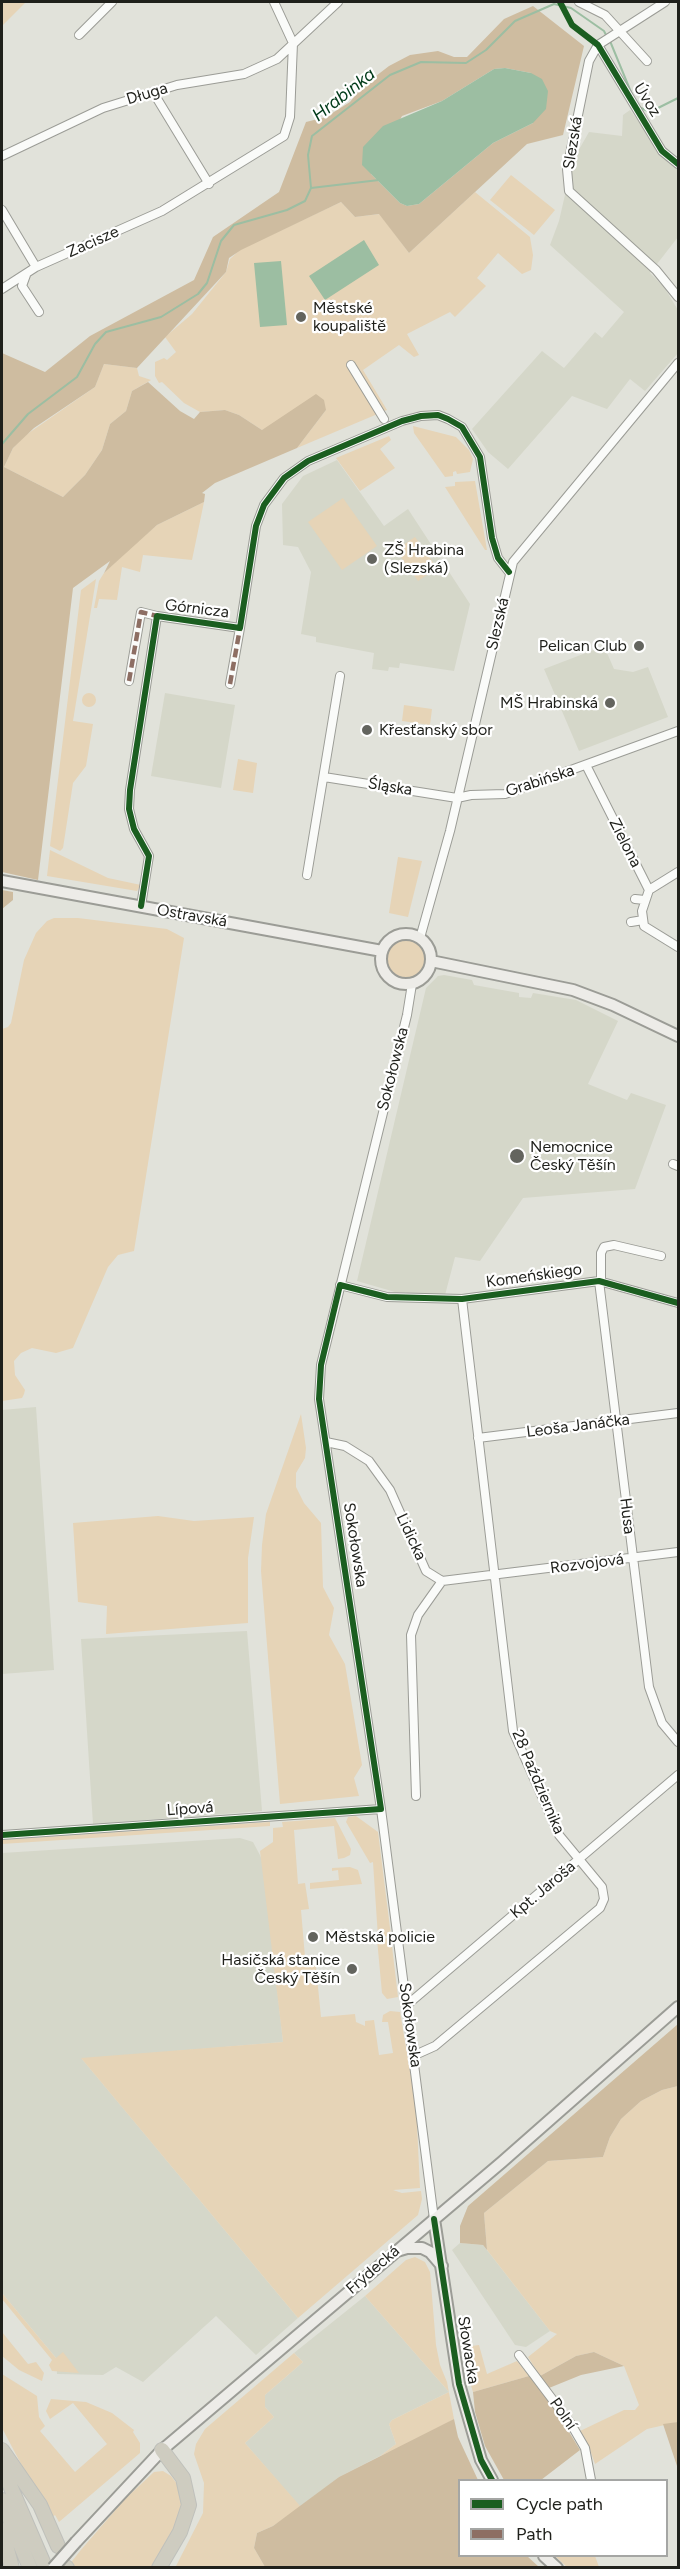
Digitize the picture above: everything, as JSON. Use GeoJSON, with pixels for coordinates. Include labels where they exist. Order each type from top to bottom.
{"type":"FeatureCollection","features":[{"type":"Feature","properties":{"kind":"highway"},"geometry":{"type":"LineString","coordinates":[[2,2450],[40,2505],[58,2546]]}},
{"type":"Feature","properties":{"kind":"highway"},"geometry":{"type":"LineString","coordinates":[[159,2568],[180,2532],[189,2505],[183,2478],[162,2450]]}},
{"type":"Feature","properties":{"kind":"highway"},"geometry":{"type":"LineString","coordinates":[[2,2468],[42,2566]]}},
{"type":"Feature","properties":{"kind":"highway"},"geometry":{"type":"LineString","coordinates":[[2,2500],[42,2566]]}},
{"type":"Feature","properties":{"kind":"highway"},"geometry":{"type":"LineString","coordinates":[[2,2530],[12,2568]]}},
{"type":"Feature","properties":{"kind":"street"},"geometry":{"type":"LineString","coordinates":[[79,34],[112,2]]}},
{"type":"Feature","properties":{"kind":"street"},"geometry":{"type":"LineString","coordinates":[[274,2],[293,43]]}},
{"type":"Feature","properties":{"kind":"street","name":"Długa"},"geometry":{"type":"LineString","coordinates":[[2,156],[103,108],[177,85],[244,74],[277,59],[338,2]]}},
{"type":"Feature","properties":{"kind":"street"},"geometry":{"type":"LineString","coordinates":[[582,2],[606,15],[631,46],[647,61]]}},
{"type":"Feature","properties":{"kind":"street"},"geometry":{"type":"LineString","coordinates":[[601,43],[665,2]]}},
{"type":"Feature","properties":{"kind":"street","name":"Zacisze"},"geometry":{"type":"LineString","coordinates":[[2,289],[36,267],[162,211],[284,136],[290,117],[293,43]]}},
{"type":"Feature","properties":{"kind":"street","name":"Úvoz"},"geometry":{"type":"LineString","coordinates":[[601,43],[662,151],[678,164]]}},
{"type":"Feature","properties":{"kind":"street","name":"Slezská"},"geometry":{"type":"LineString","coordinates":[[601,43],[589,60],[567,170],[569,191],[656,270],[678,297]]}},
{"type":"Feature","properties":{"kind":"street"},"geometry":{"type":"LineString","coordinates":[[153,92],[209,184]]}},
{"type":"Feature","properties":{"kind":"street"},"geometry":{"type":"LineString","coordinates":[[2,210],[36,267]]}},
{"type":"Feature","properties":{"kind":"street"},"geometry":{"type":"LineString","coordinates":[[27,273],[22,280],[22,286],[39,312]]}},
{"type":"Feature","properties":{"kind":"street","name":"Slezská"},"geometry":{"type":"LineString","coordinates":[[420,938],[434,895],[509,572],[520,552],[678,363]]}},
{"type":"Feature","properties":{"kind":"street"},"geometry":{"type":"LineString","coordinates":[[351,365],[384,419]]}},
{"type":"Feature","properties":{"kind":"street","name":"Górnicza"},"geometry":{"type":"LineString","coordinates":[[141,906],[149,856],[134,829],[129,809],[130,790],[157,616],[240,627],[254,535],[264,505],[274,489],[299,466],[402,421],[421,416],[438,415],[448,419],[462,428],[473,442],[480,457],[492,538],[498,558],[509,572]]}},
{"type":"Feature","properties":{"kind":"street"},"geometry":{"type":"LineString","coordinates":[[129,681],[141,612],[157,616]]}},
{"type":"Feature","properties":{"kind":"street"},"geometry":{"type":"LineString","coordinates":[[230,684],[240,627]]}},
{"type":"Feature","properties":{"kind":"street"},"geometry":{"type":"LineString","coordinates":[[307,875],[340,676]]}},
{"type":"Feature","properties":{"kind":"street","name":"Grabińska"},"geometry":{"type":"LineString","coordinates":[[457,798],[514,793],[678,731]]}},
{"type":"Feature","properties":{"kind":"street","name":"Zielona"},"geometry":{"type":"LineString","coordinates":[[586,765],[649,890],[678,872]]}},
{"type":"Feature","properties":{"kind":"street","name":"Śląska"},"geometry":{"type":"LineString","coordinates":[[324,777],[457,798]]}},
{"type":"Feature","properties":{"kind":"street","name":"Ostravská"},"geometry":{"type":"LineString","coordinates":[[2,881],[382,951]]}},
{"type":"Feature","properties":{"kind":"street"},"geometry":{"type":"LineString","coordinates":[[649,890],[642,911],[645,926],[678,947]]}},
{"type":"Feature","properties":{"kind":"street"},"geometry":{"type":"LineString","coordinates":[[635,899],[645,900]]}},
{"type":"Feature","properties":{"kind":"street"},"geometry":{"type":"LineString","coordinates":[[631,922],[643,920]]}},
{"type":"Feature","properties":{"kind":"street"},"geometry":{"type":"LineString","coordinates":[[409,934],[420,938],[429,948],[431,960],[424,977],[412,984],[399,983],[388,977],[382,966],[382,951],[388,941],[398,935],[409,934]]}},
{"type":"Feature","properties":{"kind":"street"},"geometry":{"type":"LineString","coordinates":[[431,960],[573,990],[613,1005],[678,1036]]}},
{"type":"Feature","properties":{"kind":"street","name":"Sokołowska"},"geometry":{"type":"LineString","coordinates":[[412,984],[407,1015],[340,1285],[319,1380],[415,2055],[434,2219]]}},
{"type":"Feature","properties":{"kind":"street","name":"Husa"},"geometry":{"type":"LineString","coordinates":[[661,1256],[614,1245],[604,1247],[601,1253],[600,1282],[615,1421],[649,1686],[662,1723],[678,1742]]}},
{"type":"Feature","properties":{"kind":"street","name":"Komeńskiego"},"geometry":{"type":"LineString","coordinates":[[340,1285],[387,1297],[462,1299],[600,1282],[678,1303]]}},
{"type":"Feature","properties":{"kind":"street","name":"28 Października"},"geometry":{"type":"LineString","coordinates":[[415,2055],[435,2046],[600,1908],[604,1899],[602,1887],[559,1835],[513,1731],[462,1299]]}},
{"type":"Feature","properties":{"kind":"street","name":"Leoša Janáčka"},"geometry":{"type":"LineString","coordinates":[[478,1438],[678,1413]]}},
{"type":"Feature","properties":{"kind":"street","name":"Lidicka"},"geometry":{"type":"LineString","coordinates":[[326,1442],[345,1446],[369,1461],[390,1490],[426,1571],[442,1581]]}},
{"type":"Feature","properties":{"kind":"street","name":"Rozvojová"},"geometry":{"type":"LineString","coordinates":[[442,1581],[678,1552]]}},
{"type":"Feature","properties":{"kind":"street"},"geometry":{"type":"LineString","coordinates":[[416,1796],[411,1635],[418,1615],[442,1581]]}},
{"type":"Feature","properties":{"kind":"street","name":"Kpt. Jaroša"},"geometry":{"type":"LineString","coordinates":[[407,2005],[678,1775]]}},
{"type":"Feature","properties":{"kind":"street","name":"Lípová"},"geometry":{"type":"LineString","coordinates":[[2,1835],[381,1809]]}},
{"type":"Feature","properties":{"kind":"street","name":"Frýdecká"},"geometry":{"type":"LineString","coordinates":[[42,2566],[76,2542],[162,2450],[434,2219],[678,2007]]}},
{"type":"Feature","properties":{"kind":"street","name":"Słowacka"},"geometry":{"type":"LineString","coordinates":[[434,2219],[459,2384],[481,2460],[491,2479]]}},
{"type":"Feature","properties":{"kind":"street"},"geometry":{"type":"LineString","coordinates":[[394,2252],[406,2248],[422,2248],[430,2252],[443,2268]]}},
{"type":"Feature","properties":{"kind":"street","name":"Polní"},"geometry":{"type":"LineString","coordinates":[[519,2355],[571,2424],[585,2448],[591,2479]]}},
{"type":"Feature","properties":{"kind":"street"},"geometry":{"type":"LineString","coordinates":[[545,2557],[557,2568]]}},
{"type":"Feature","properties":{"kind":"shaded area"},"geometry":{"type":"Polygon","coordinates":[[[2,2],[26,2],[2,26],[2,2]]]}},
{"type":"Feature","properties":{"kind":"shaded area"},"geometry":{"type":"Polygon","coordinates":[[[533,6],[584,46],[563,135],[527,144],[409,253],[379,214],[355,217],[341,202],[241,250],[229,258],[226,272],[137,368],[104,364],[95,387],[34,428],[13,448],[4,467],[63,497],[85,475],[102,450],[110,424],[126,411],[132,391],[148,382],[180,411],[194,419],[200,412],[225,410],[239,415],[262,430],[316,394],[324,400],[326,410],[297,448],[215,483],[202,493],[205,494],[204,502],[157,525],[104,573],[110,561],[73,588],[38,880],[2,872],[2,353],[45,372],[90,336],[194,280],[213,237],[279,192],[306,122],[326,117],[350,102],[363,86],[389,66],[410,55],[438,51],[454,57],[467,57],[504,19],[533,6]],[[505,68],[494,69],[442,101],[402,116],[371,174],[400,203],[407,206],[419,204],[493,143],[533,123],[531,73],[505,68]]]}},
{"type":"Feature","properties":{"kind":"shaded area"},"geometry":{"type":"Polygon","coordinates":[[[505,68],[531,73],[542,79],[548,91],[546,109],[533,123],[493,143],[419,204],[407,206],[400,203],[362,165],[363,147],[383,126],[442,101],[494,69],[505,68]]]}},
{"type":"Feature","properties":{"kind":"shaded area"},"geometry":{"type":"Polygon","coordinates":[[[630,110],[662,153],[678,170],[678,237],[650,273],[664,287],[678,310],[678,353],[645,391],[630,379],[607,409],[572,396],[508,469],[488,452],[472,429],[542,351],[564,368],[595,332],[602,338],[624,312],[550,245],[559,221],[573,160],[589,132],[622,136],[623,115],[630,110]]]}},
{"type":"Feature","properties":{"kind":"shaded area"},"geometry":{"type":"Polygon","coordinates":[[[511,175],[555,210],[534,235],[490,200],[511,175]]]}},
{"type":"Feature","properties":{"kind":"shaded area","name":"Městské koupaliště"},"geometry":{"type":"Polygon","coordinates":[[[475,192],[530,237],[533,255],[531,270],[522,274],[498,253],[477,278],[486,286],[455,317],[450,312],[407,334],[419,355],[414,357],[399,345],[363,370],[387,410],[297,448],[326,410],[262,430],[239,415],[225,410],[200,412],[184,403],[162,382],[159,383],[155,376],[155,362],[164,358],[167,360],[176,352],[165,337],[192,314],[226,272],[230,259],[241,249],[341,202],[355,217],[380,214],[409,253],[475,192]]]}},
{"type":"Feature","properties":{"kind":"shaded area"},"geometry":{"type":"Polygon","coordinates":[[[364,240],[379,265],[325,300],[309,276],[364,240]]]}},
{"type":"Feature","properties":{"kind":"shaded area"},"geometry":{"type":"Polygon","coordinates":[[[281,261],[287,325],[260,327],[254,263],[281,261]]]}},
{"type":"Feature","properties":{"kind":"shaded area"},"geometry":{"type":"Polygon","coordinates":[[[104,364],[137,368],[139,376],[151,380],[132,391],[126,411],[110,424],[102,450],[85,475],[63,497],[4,467],[13,448],[23,437],[95,387],[104,364]]]}},
{"type":"Feature","properties":{"kind":"shaded area"},"geometry":{"type":"Polygon","coordinates":[[[413,426],[456,437],[469,450],[473,459],[470,472],[457,474],[456,471],[453,472],[453,476],[445,477],[414,433],[413,426]]]}},
{"type":"Feature","properties":{"kind":"shaded area"},"geometry":{"type":"Polygon","coordinates":[[[389,436],[391,440],[380,449],[395,468],[360,491],[336,458],[389,436]]]}},
{"type":"Feature","properties":{"kind":"shaded area","name":"ZŠ Hrabina (Slezská)"},"geometry":{"type":"Polygon","coordinates":[[[337,460],[384,526],[408,509],[470,604],[454,671],[400,663],[399,668],[389,667],[388,671],[372,669],[374,653],[316,642],[316,637],[301,634],[311,572],[298,547],[283,545],[282,504],[303,476],[337,460]]]}},
{"type":"Feature","properties":{"kind":"shaded area"},"geometry":{"type":"Polygon","coordinates":[[[475,481],[487,550],[445,487],[455,486],[455,482],[475,481]]]}},
{"type":"Feature","properties":{"kind":"shaded area"},"geometry":{"type":"Polygon","coordinates":[[[343,498],[377,546],[342,570],[308,522],[343,498]]]}},
{"type":"Feature","properties":{"kind":"shaded area"},"geometry":{"type":"Polygon","coordinates":[[[204,502],[192,560],[143,555],[140,572],[122,567],[117,600],[99,599],[97,608],[94,608],[99,581],[104,573],[157,525],[204,502]]]}},
{"type":"Feature","properties":{"kind":"shaded area"},"geometry":{"type":"Polygon","coordinates":[[[415,537],[437,568],[418,581],[396,550],[415,537]]]}},
{"type":"Feature","properties":{"kind":"shaded area"},"geometry":{"type":"Polygon","coordinates":[[[96,579],[73,721],[93,724],[86,766],[73,783],[63,848],[60,851],[50,846],[81,590],[96,579]]]}},
{"type":"Feature","properties":{"kind":"shaded area","name":"MŠ Hrabinská"},"geometry":{"type":"Polygon","coordinates":[[[604,646],[614,669],[633,672],[648,667],[668,717],[579,751],[544,669],[604,646]]]}},
{"type":"Feature","properties":{"kind":"shaded area"},"geometry":{"type":"Polygon","coordinates":[[[86,693],[92,693],[96,700],[92,707],[86,707],[82,703],[82,697],[86,693]]]}},
{"type":"Feature","properties":{"kind":"shaded area"},"geometry":{"type":"Polygon","coordinates":[[[165,693],[235,705],[221,788],[151,776],[165,693]]]}},
{"type":"Feature","properties":{"kind":"shaded area"},"geometry":{"type":"Polygon","coordinates":[[[404,705],[432,709],[430,725],[402,721],[404,705]]]}},
{"type":"Feature","properties":{"kind":"shaded area"},"geometry":{"type":"Polygon","coordinates":[[[238,759],[257,763],[253,793],[233,790],[238,759]]]}},
{"type":"Feature","properties":{"kind":"shaded area"},"geometry":{"type":"Polygon","coordinates":[[[50,850],[108,878],[141,885],[137,891],[47,876],[50,850]]]}},
{"type":"Feature","properties":{"kind":"shaded area"},"geometry":{"type":"Polygon","coordinates":[[[398,857],[422,861],[408,917],[389,913],[398,857]]]}},
{"type":"Feature","properties":{"kind":"shaded area"},"geometry":{"type":"Polygon","coordinates":[[[2,890],[13,892],[13,900],[2,909],[2,890]]]}},
{"type":"Feature","properties":{"kind":"shaded area"},"geometry":{"type":"Polygon","coordinates":[[[54,918],[78,918],[167,929],[184,938],[134,1251],[118,1255],[108,1267],[73,1348],[56,1353],[32,1348],[21,1353],[14,1361],[15,1375],[25,1390],[24,1394],[22,1398],[2,1401],[2,1029],[11,1023],[24,960],[36,933],[47,921],[54,918]]]}},
{"type":"Feature","properties":{"kind":"shaded area"},"geometry":{"type":"Polygon","coordinates":[[[406,940],[420,945],[425,959],[420,973],[406,978],[392,973],[387,959],[392,945],[406,940]]]}},
{"type":"Feature","properties":{"kind":"shaded area","name":"Nemocnice Český Těšín"},"geometry":{"type":"Polygon","coordinates":[[[438,976],[472,980],[474,985],[519,993],[519,997],[531,998],[533,993],[576,1000],[618,1021],[588,1084],[627,1100],[631,1093],[666,1105],[635,1189],[523,1198],[480,1261],[455,1257],[445,1295],[395,1292],[357,1281],[426,988],[438,976]]]}},
{"type":"Feature","properties":{"kind":"shaded area"},"geometry":{"type":"Polygon","coordinates":[[[36,1407],[54,1670],[2,1674],[2,1410],[36,1407]]]}},
{"type":"Feature","properties":{"kind":"shaded area"},"geometry":{"type":"Polygon","coordinates":[[[301,1414],[306,1448],[305,1458],[296,1473],[296,1487],[304,1503],[321,1523],[323,1587],[334,1608],[329,1635],[345,1664],[362,1765],[354,1778],[359,1796],[280,1804],[261,1571],[262,1545],[266,1514],[301,1414]]]}},
{"type":"Feature","properties":{"kind":"shaded area"},"geometry":{"type":"Polygon","coordinates":[[[158,1516],[194,1521],[254,1517],[248,1558],[248,1623],[106,1634],[107,1606],[78,1602],[73,1523],[158,1516]]]}},
{"type":"Feature","properties":{"kind":"shaded area"},"geometry":{"type":"Polygon","coordinates":[[[247,1631],[262,1811],[93,1824],[81,1639],[247,1631]]]}},
{"type":"Feature","properties":{"kind":"shaded area"},"geometry":{"type":"Polygon","coordinates":[[[356,1816],[378,1832],[391,1936],[378,1937],[373,1862],[370,1863],[346,1822],[348,1817],[356,1816]]]}},
{"type":"Feature","properties":{"kind":"shaded area"},"geometry":{"type":"Polygon","coordinates":[[[335,1818],[351,1849],[350,1855],[344,1858],[338,1859],[334,1826],[294,1830],[298,1884],[305,1883],[309,1909],[301,1910],[305,1957],[315,1957],[321,2017],[355,2014],[356,2022],[365,2026],[365,2021],[374,2020],[379,2055],[393,2053],[388,2022],[382,2022],[383,2015],[390,2011],[400,2012],[419,2124],[417,2125],[420,2188],[393,2190],[402,2193],[421,2191],[422,2199],[418,2215],[298,2318],[81,2058],[283,2042],[260,1851],[273,1842],[273,1828],[283,1827],[282,1822],[335,1818]]]}},
{"type":"Feature","properties":{"kind":"shaded area"},"geometry":{"type":"Polygon","coordinates":[[[270,1822],[270,1826],[2,1844],[2,1840],[270,1822]]]}},
{"type":"Feature","properties":{"kind":"shaded area"},"geometry":{"type":"Polygon","coordinates":[[[240,1838],[253,1842],[263,1861],[283,2042],[82,2059],[298,2318],[256,2355],[216,2316],[143,2382],[116,2367],[103,2375],[57,2374],[56,2358],[2,2293],[2,1853],[240,1838]]]}},
{"type":"Feature","properties":{"kind":"shaded area"},"geometry":{"type":"Polygon","coordinates":[[[350,1867],[358,1870],[362,1884],[310,1889],[310,1883],[339,1880],[338,1870],[332,1871],[332,1868],[350,1867]]]}},
{"type":"Feature","properties":{"kind":"shaded area"},"geometry":{"type":"Polygon","coordinates":[[[391,1938],[398,1997],[387,1999],[382,1993],[377,1939],[391,1938]]]}},
{"type":"Feature","properties":{"kind":"shaded area"},"geometry":{"type":"Polygon","coordinates":[[[678,2024],[678,2086],[662,2090],[641,2101],[621,2119],[610,2137],[603,2157],[548,2161],[484,2213],[487,2250],[483,2245],[460,2243],[460,2226],[468,2206],[678,2024]]]}},
{"type":"Feature","properties":{"kind":"shaded area"},"geometry":{"type":"Polygon","coordinates":[[[678,2086],[678,2422],[647,2429],[595,2464],[588,2444],[580,2431],[624,2410],[635,2410],[639,2405],[624,2366],[594,2352],[576,2356],[540,2376],[528,2357],[557,2334],[550,2331],[487,2250],[484,2213],[548,2161],[603,2157],[610,2137],[621,2119],[641,2101],[662,2090],[678,2086]]]}},
{"type":"Feature","properties":{"kind":"shaded area"},"geometry":{"type":"Polygon","coordinates":[[[460,2243],[483,2245],[550,2331],[526,2347],[515,2345],[452,2250],[460,2243]]]}},
{"type":"Feature","properties":{"kind":"shaded area"},"geometry":{"type":"Polygon","coordinates":[[[415,2257],[425,2262],[430,2272],[436,2345],[449,2392],[365,2296],[406,2260],[415,2257]]]}},
{"type":"Feature","properties":{"kind":"shaded area"},"geometry":{"type":"Polygon","coordinates":[[[2,2293],[56,2358],[63,2352],[79,2373],[52,2371],[49,2365],[52,2360],[2,2299],[2,2293]]]}},
{"type":"Feature","properties":{"kind":"shaded area"},"geometry":{"type":"Polygon","coordinates":[[[365,2296],[449,2392],[392,2420],[389,2424],[396,2444],[380,2456],[339,2477],[300,2507],[245,2443],[274,2417],[265,2407],[265,2395],[303,2362],[294,2353],[365,2296]]]}},
{"type":"Feature","properties":{"kind":"shaded area"},"geometry":{"type":"Polygon","coordinates":[[[2,2332],[28,2364],[36,2362],[44,2373],[42,2381],[19,2370],[2,2356],[2,2332]]]}},
{"type":"Feature","properties":{"kind":"shaded area"},"geometry":{"type":"Polygon","coordinates":[[[479,2345],[487,2374],[517,2361],[529,2376],[473,2392],[465,2366],[464,2347],[479,2345]]]}},
{"type":"Feature","properties":{"kind":"shaded area"},"geometry":{"type":"Polygon","coordinates":[[[594,2352],[624,2366],[581,2375],[549,2388],[540,2376],[576,2356],[594,2352]]]}},
{"type":"Feature","properties":{"kind":"shaded area"},"geometry":{"type":"Polygon","coordinates":[[[294,2353],[303,2362],[265,2395],[265,2407],[274,2417],[245,2443],[301,2507],[369,2461],[273,2526],[257,2533],[254,2548],[265,2567],[175,2568],[203,2513],[204,2483],[194,2454],[196,2444],[205,2429],[294,2353]]]}},
{"type":"Feature","properties":{"kind":"shaded area"},"geometry":{"type":"Polygon","coordinates":[[[2,2374],[37,2396],[39,2417],[45,2426],[40,2431],[75,2472],[107,2444],[73,2403],[50,2419],[46,2411],[51,2399],[86,2402],[112,2413],[134,2430],[140,2443],[140,2453],[59,2522],[55,2515],[50,2519],[2,2428],[2,2374]]]}},
{"type":"Feature","properties":{"kind":"shaded area"},"geometry":{"type":"Polygon","coordinates":[[[529,2376],[549,2399],[580,2450],[542,2479],[503,2479],[485,2446],[475,2412],[473,2392],[529,2376]]]}},
{"type":"Feature","properties":{"kind":"shaded area"},"geometry":{"type":"Polygon","coordinates":[[[449,2392],[454,2419],[428,2435],[380,2456],[396,2444],[389,2424],[392,2420],[449,2392]]]}},
{"type":"Feature","properties":{"kind":"shaded area"},"geometry":{"type":"Polygon","coordinates":[[[454,2419],[458,2437],[478,2479],[458,2479],[458,2557],[528,2557],[539,2567],[265,2567],[254,2548],[257,2533],[273,2526],[339,2477],[454,2419]]]}},
{"type":"Feature","properties":{"kind":"shaded area"},"geometry":{"type":"Polygon","coordinates":[[[678,2422],[678,2469],[663,2424],[678,2422]]]}},
{"type":"Feature","properties":{"kind":"shaded area"},"geometry":{"type":"Polygon","coordinates":[[[163,2471],[171,2476],[178,2485],[182,2503],[179,2520],[168,2543],[152,2567],[70,2568],[69,2565],[80,2551],[125,2499],[154,2472],[163,2471]]]}},
{"type":"Feature","properties":{"kind":"shaded area"},"geometry":{"type":"Polygon","coordinates":[[[556,2557],[595,2557],[599,2567],[567,2567],[556,2557]]]}},
{"type":"Feature","properties":{"kind":"waterway","name":"Hrabinka"},"geometry":{"type":"LineString","coordinates":[[2,444],[28,414],[77,377],[95,344],[106,332],[161,317],[198,294],[207,283],[221,241],[234,225],[287,210],[305,201],[311,188],[308,155],[312,136],[390,75],[421,62],[466,63],[486,50],[515,21],[554,4],[571,8],[604,31],[607,37]]}},
{"type":"Feature","properties":{"kind":"waterway","name":"Hrabinka"},"geometry":{"type":"LineString","coordinates":[[610,41],[633,97]]}},
{"type":"Feature","properties":{"kind":"waterway","name":"Hrabinka"},"geometry":{"type":"LineString","coordinates":[[639,107],[650,112],[678,98]]}},
{"type":"Feature","properties":{"kind":"waterway"},"geometry":{"type":"LineString","coordinates":[[311,188],[379,180]]}},
{"type":"Feature","properties":{"kind":"marked path"},"geometry":{"type":"LineString","coordinates":[[129,681],[141,612],[157,616]]}},
{"type":"Feature","properties":{"kind":"marked path"},"geometry":{"type":"LineString","coordinates":[[230,684],[240,628]]}},
{"type":"Feature","properties":{"kind":"cycle path"},"geometry":{"type":"LineString","coordinates":[[560,2],[572,25],[598,45],[662,151],[678,164]]}},
{"type":"Feature","properties":{"kind":"cycle path"},"geometry":{"type":"LineString","coordinates":[[141,906],[149,856],[134,829],[129,809],[130,790],[157,616],[240,628],[256,526],[264,505],[284,478],[308,461],[402,421],[421,416],[438,415],[448,419],[462,427],[480,457],[492,538],[498,558],[509,572]]}},
{"type":"Feature","properties":{"kind":"cycle path"},"geometry":{"type":"LineString","coordinates":[[2,1835],[381,1809],[319,1399],[321,1365],[340,1285],[387,1297],[462,1299],[599,1281],[678,1303]]}},
{"type":"Feature","properties":{"kind":"cycle path"},"geometry":{"type":"LineString","coordinates":[[434,2219],[459,2384],[481,2460],[491,2479]]}},
{"type":"Feature","properties":{"kind":"place","name":"Městské koupaliště"},"geometry":{"type":"Point","coordinates":[301,317]}},
{"type":"Feature","properties":{"kind":"place","name":"ZŠ Hrabina (Slezská)"},"geometry":{"type":"Point","coordinates":[372,559]}},
{"type":"Feature","properties":{"kind":"place","name":"Pelican Club"},"geometry":{"type":"Point","coordinates":[639,646]}},
{"type":"Feature","properties":{"kind":"place","name":"MŠ Hrabinská"},"geometry":{"type":"Point","coordinates":[610,703]}},
{"type":"Feature","properties":{"kind":"place","name":"Křesťanský sbor"},"geometry":{"type":"Point","coordinates":[367,730]}},
{"type":"Feature","properties":{"kind":"place","name":"Nemocnice Český Těšín"},"geometry":{"type":"Point","coordinates":[517,1156]}},
{"type":"Feature","properties":{"kind":"place","name":"Městská policie"},"geometry":{"type":"Point","coordinates":[313,1937]}},
{"type":"Feature","properties":{"kind":"place","name":"Hasičská stanice Český Těšín"},"geometry":{"type":"Point","coordinates":[352,1969]}}]}
